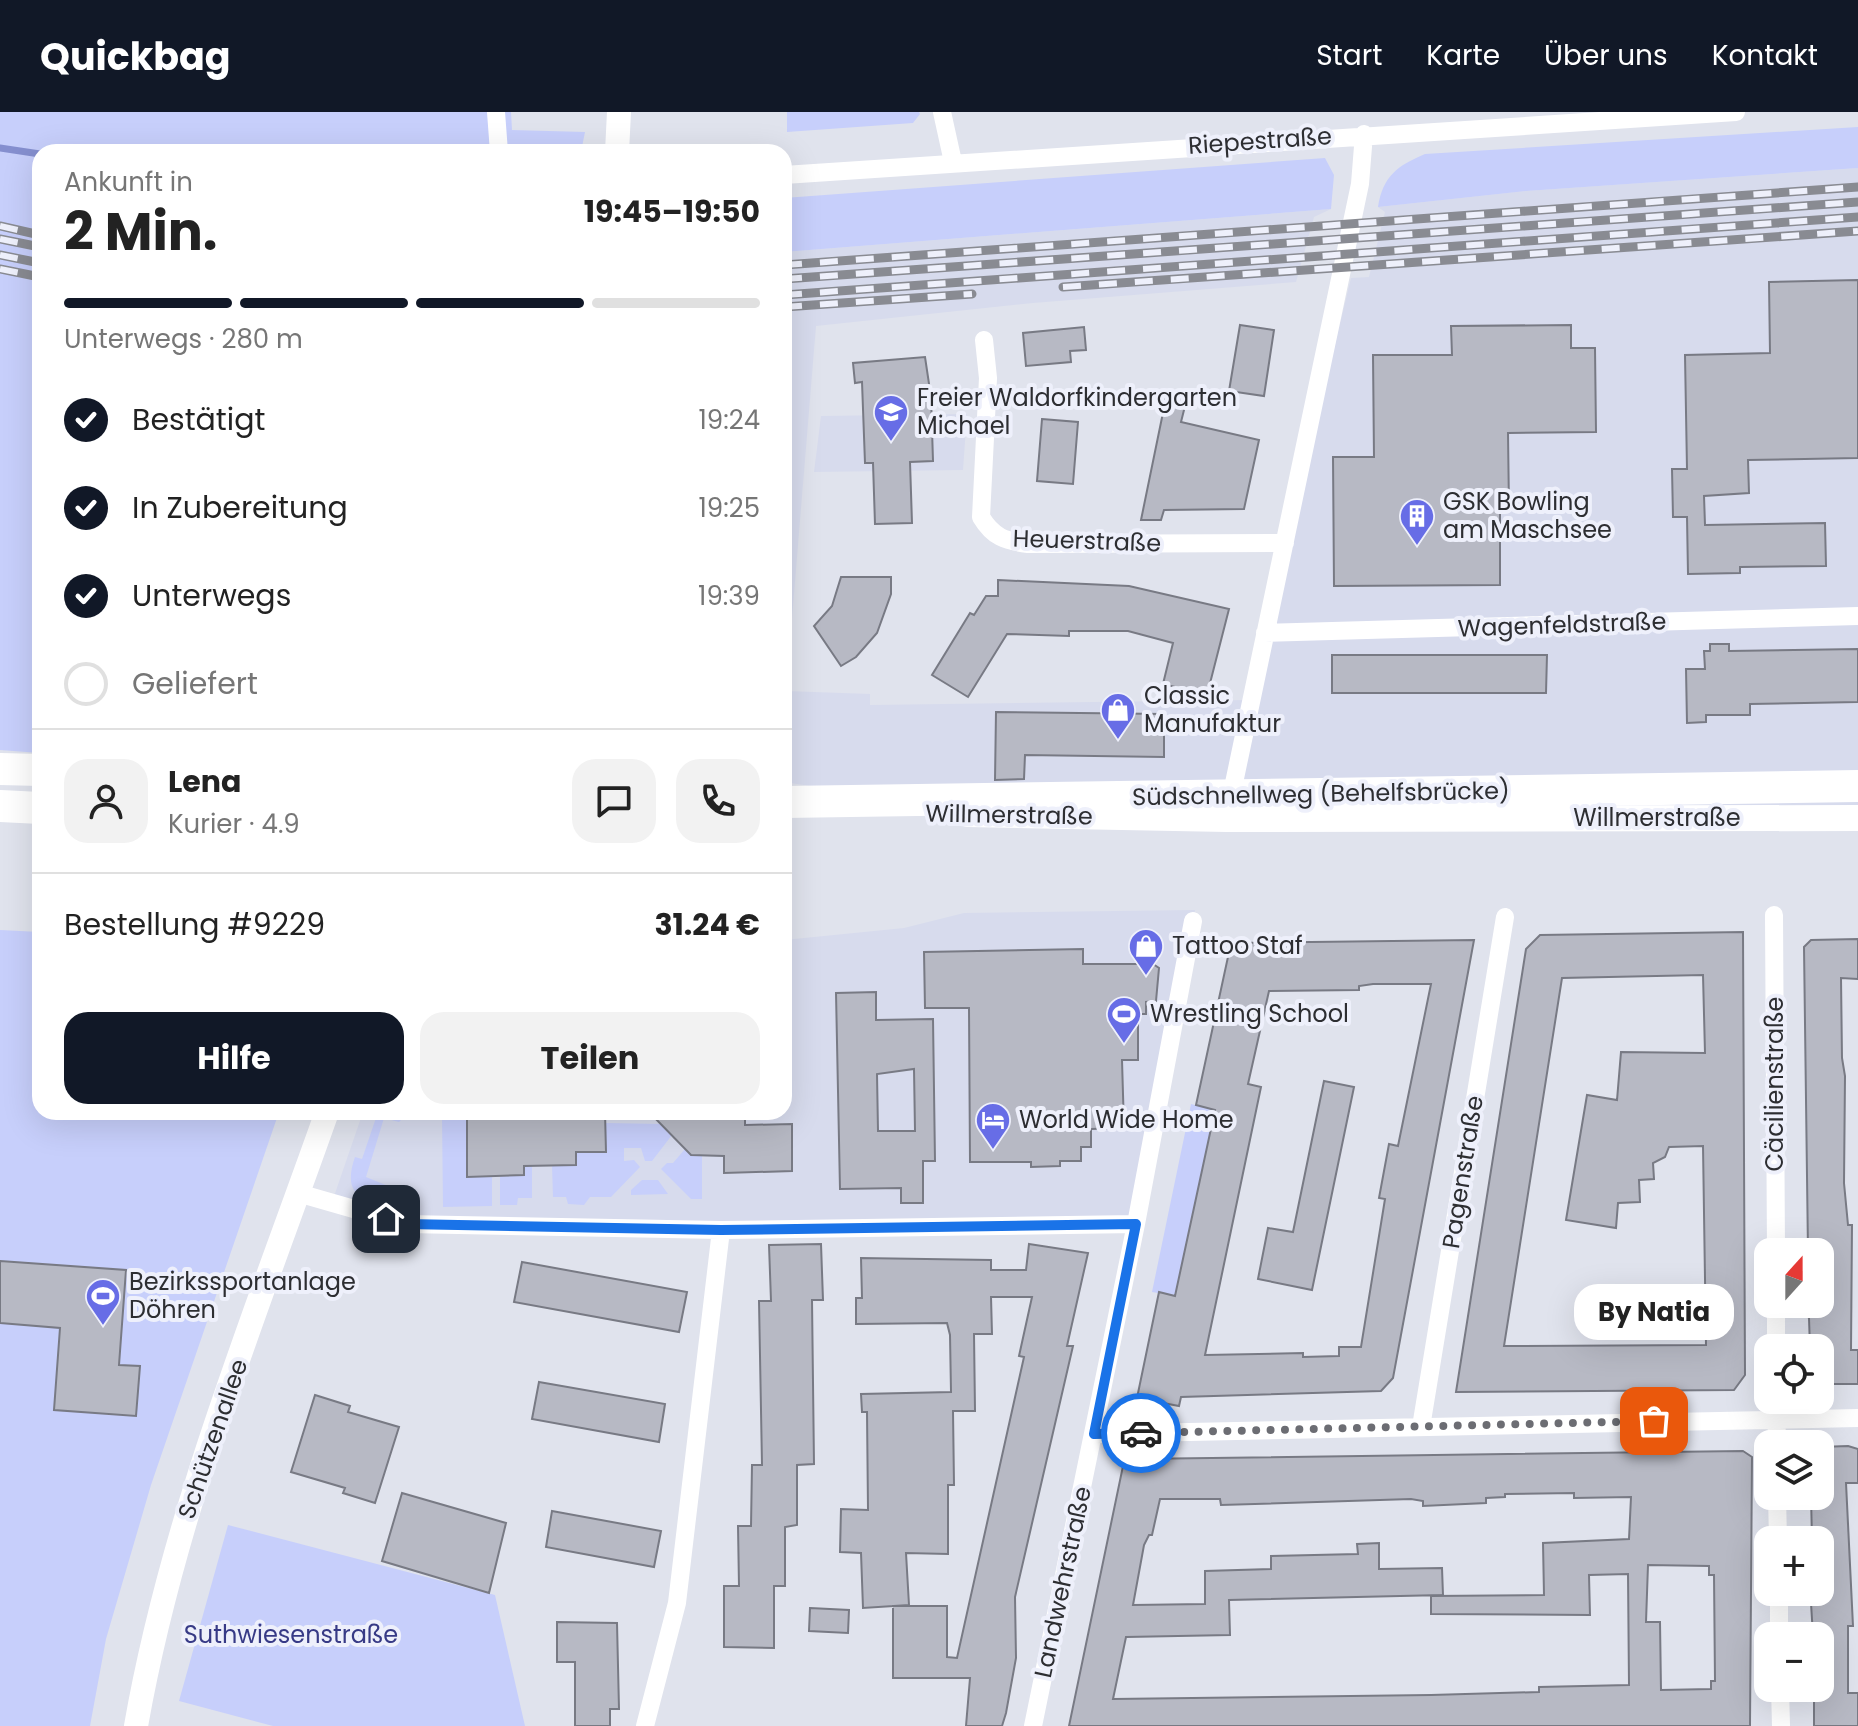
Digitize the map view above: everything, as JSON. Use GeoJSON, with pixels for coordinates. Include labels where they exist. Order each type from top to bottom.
{"type":"FeatureCollection","features":[{"type":"Feature","properties":{"kind":"highway"},"geometry":{"type":"LineString","coordinates":[[0,769],[32,770]]}},
{"type":"Feature","properties":{"kind":"highway","name":"Südschnellweg (Behelfsbrücke)"},"geometry":{"type":"LineString","coordinates":[[792,802],[1858,786]]}},
{"type":"Feature","properties":{"kind":"highway"},"geometry":{"type":"LineString","coordinates":[[0,793],[32,794]]}},
{"type":"Feature","properties":{"kind":"highway","name":"Südschnellweg (Behelfsbrücke)"},"geometry":{"type":"LineString","coordinates":[[792,812],[1858,801]]}},
{"type":"Feature","properties":{"kind":"highway"},"geometry":{"type":"LineString","coordinates":[[0,806],[32,808]]}},
{"type":"Feature","properties":{"kind":"main road","name":"Willmerstraße"},"geometry":{"type":"LineString","coordinates":[[792,812],[1227,819],[1858,818]]}},
{"type":"Feature","properties":{"kind":"street"},"geometry":{"type":"LineString","coordinates":[[617,144],[619,112]]}},
{"type":"Feature","properties":{"kind":"street"},"geometry":{"type":"LineString","coordinates":[[942,112],[953,162]]}},
{"type":"Feature","properties":{"kind":"street","name":"Riepestraße"},"geometry":{"type":"LineString","coordinates":[[792,174],[1364,134],[1448,120],[1736,112]]}},
{"type":"Feature","properties":{"kind":"street"},"geometry":{"type":"LineString","coordinates":[[497,121],[498,144]]}},
{"type":"Feature","properties":{"kind":"street"},"geometry":{"type":"LineString","coordinates":[[1227,819],[1360,184],[1364,134]]}},
{"type":"Feature","properties":{"kind":"street","name":"Heuerstraße"},"geometry":{"type":"LineString","coordinates":[[984,340],[988,391],[981,517],[990,532],[1006,541],[1028,544],[1285,543]]}},
{"type":"Feature","properties":{"kind":"street","name":"Wagenfeldstraße"},"geometry":{"type":"LineString","coordinates":[[1265,633],[1858,616]]}},
{"type":"Feature","properties":{"kind":"street","name":"Cäcilienstraße"},"geometry":{"type":"LineString","coordinates":[[1774,915],[1776,1238]]}},
{"type":"Feature","properties":{"kind":"street","name":"Pagenstraße"},"geometry":{"type":"LineString","coordinates":[[1421,1427],[1505,917]]}},
{"type":"Feature","properties":{"kind":"street","name":"Landwehrstraße"},"geometry":{"type":"LineString","coordinates":[[1033,1726],[1136,1224],[1193,921]]}},
{"type":"Feature","properties":{"kind":"street","name":"Schützenallee"},"geometry":{"type":"LineString","coordinates":[[136,1726],[176,1551],[324,1120]]}},
{"type":"Feature","properties":{"kind":"street"},"geometry":{"type":"LineString","coordinates":[[298,1193],[406,1224],[721,1230],[1136,1224]]}},
{"type":"Feature","properties":{"kind":"street"},"geometry":{"type":"LineString","coordinates":[[645,1726],[677,1603],[721,1230]]}},
{"type":"Feature","properties":{"kind":"street"},"geometry":{"type":"LineString","coordinates":[[1094,1434],[1421,1427],[1754,1410]]}},
{"type":"Feature","properties":{"kind":"street"},"geometry":{"type":"LineString","coordinates":[[1822,1414],[1858,1418]]}},
{"type":"Feature","properties":{"kind":"street"},"geometry":{"type":"LineString","coordinates":[[1780,1702],[1781,1726]]}},
{"type":"Feature","properties":{"kind":"shaded area"},"geometry":{"type":"Polygon","coordinates":[[[1858,168],[1858,818],[817,787],[792,783],[792,691],[870,694],[870,705],[1250,700],[1351,278],[1369,277],[1385,212],[1378,207],[1526,191],[1858,168]]]}},
{"type":"Feature","properties":{"kind":"shaded area"},"geometry":{"type":"Polygon","coordinates":[[[1331,209],[1314,217],[1296,282],[1033,303],[816,326],[792,618],[792,251],[1331,209]]]}},
{"type":"Feature","properties":{"kind":"shaded area","name":"Freier Waldorfkindergarten Michael"},"geometry":{"type":"Polygon","coordinates":[[[967,414],[963,470],[814,472],[821,416],[967,414]]]}},
{"type":"Feature","properties":{"kind":"shaded area"},"geometry":{"type":"Polygon","coordinates":[[[1195,910],[1136,1224],[406,1224],[331,1205],[360,1120],[792,1120],[792,939],[904,928],[964,913],[1195,910]]]}},
{"type":"Feature","properties":{"kind":"green space"},"geometry":{"type":"Polygon","coordinates":[[[0,112],[511,112],[512,130],[585,132],[583,144],[32,144],[32,752],[0,750],[0,112]]]}},
{"type":"Feature","properties":{"kind":"green space"},"geometry":{"type":"Polygon","coordinates":[[[787,112],[920,114],[913,123],[787,132],[787,112]]]}},
{"type":"Feature","properties":{"kind":"green space"},"geometry":{"type":"Polygon","coordinates":[[[1858,127],[1858,168],[1526,191],[1378,207],[1380,196],[1393,173],[1425,154],[1858,127]]]}},
{"type":"Feature","properties":{"kind":"green space"},"geometry":{"type":"Polygon","coordinates":[[[1325,158],[1334,175],[1331,209],[792,251],[792,197],[1325,158]]]}},
{"type":"Feature","properties":{"kind":"green space","name":"Bezirkssportanlage Döhren"},"geometry":{"type":"Polygon","coordinates":[[[0,930],[32,932],[32,1120],[276,1120],[151,1485],[106,1639],[90,1726],[0,1726],[0,930]]]}},
{"type":"Feature","properties":{"kind":"green space"},"geometry":{"type":"Polygon","coordinates":[[[1191,1104],[1215,1110],[1175,1296],[1152,1292],[1191,1104]]]}},
{"type":"Feature","properties":{"kind":"green space"},"geometry":{"type":"Polygon","coordinates":[[[375,1120],[383,1120],[366,1177],[393,1188],[399,1205],[366,1199],[354,1189],[351,1170],[355,1157],[362,1159],[375,1120]]]}},
{"type":"Feature","properties":{"kind":"green space"},"geometry":{"type":"Polygon","coordinates":[[[442,1120],[470,1120],[492,1175],[492,1206],[443,1207],[442,1120]]]}},
{"type":"Feature","properties":{"kind":"green space"},"geometry":{"type":"Polygon","coordinates":[[[605,1123],[660,1124],[672,1135],[652,1161],[645,1161],[641,1148],[624,1148],[624,1161],[634,1160],[640,1167],[611,1197],[590,1197],[584,1205],[568,1204],[566,1197],[553,1197],[552,1165],[576,1165],[576,1152],[606,1151],[605,1123]]]}},
{"type":"Feature","properties":{"kind":"green space"},"geometry":{"type":"Polygon","coordinates":[[[685,1149],[702,1155],[702,1199],[691,1199],[661,1169],[667,1163],[673,1163],[685,1149]]]}},
{"type":"Feature","properties":{"kind":"green space"},"geometry":{"type":"Polygon","coordinates":[[[524,1166],[532,1166],[532,1198],[518,1198],[517,1205],[500,1205],[500,1175],[524,1175],[524,1166]]]}},
{"type":"Feature","properties":{"kind":"green space"},"geometry":{"type":"Polygon","coordinates":[[[642,1180],[658,1180],[668,1194],[631,1195],[631,1190],[642,1180]]]}},
{"type":"Feature","properties":{"kind":"green space","name":"Suthwiesenstraße"},"geometry":{"type":"Polygon","coordinates":[[[228,1525],[495,1595],[525,1726],[273,1726],[179,1701],[228,1525]]]}},
{"type":"Feature","properties":{"kind":"building"},"geometry":{"type":"Polygon","coordinates":[[[1858,280],[1858,458],[1748,460],[1749,493],[1704,496],[1705,525],[1825,523],[1826,566],[1740,567],[1740,573],[1688,574],[1687,517],[1673,517],[1672,469],[1687,469],[1685,355],[1770,353],[1769,282],[1858,280]]]}},
{"type":"Feature","properties":{"kind":"building"},"geometry":{"type":"Polygon","coordinates":[[[1240,325],[1274,330],[1264,396],[1229,391],[1240,325]]]}},
{"type":"Feature","properties":{"kind":"building"},"geometry":{"type":"Polygon","coordinates":[[[1571,325],[1571,348],[1595,348],[1596,432],[1508,433],[1509,509],[1500,509],[1500,585],[1334,586],[1333,457],[1374,457],[1373,355],[1452,355],[1451,326],[1571,325]]]}},
{"type":"Feature","properties":{"kind":"building"},"geometry":{"type":"Polygon","coordinates":[[[1084,327],[1086,350],[1070,351],[1071,362],[1026,366],[1023,333],[1084,327]]]}},
{"type":"Feature","properties":{"kind":"building"},"geometry":{"type":"Polygon","coordinates":[[[925,357],[931,397],[933,461],[910,462],[912,523],[875,524],[873,463],[865,463],[862,382],[855,383],[853,363],[925,357]]]}},
{"type":"Feature","properties":{"kind":"building"},"geometry":{"type":"Polygon","coordinates":[[[1166,398],[1186,402],[1181,422],[1259,440],[1244,509],[1164,510],[1161,520],[1141,520],[1166,398]]]}},
{"type":"Feature","properties":{"kind":"building"},"geometry":{"type":"Polygon","coordinates":[[[1042,419],[1078,422],[1073,484],[1037,481],[1042,419]]]}},
{"type":"Feature","properties":{"kind":"building"},"geometry":{"type":"Polygon","coordinates":[[[841,577],[891,577],[891,594],[877,633],[856,657],[841,666],[814,626],[832,606],[841,577]]]}},
{"type":"Feature","properties":{"kind":"building"},"geometry":{"type":"Polygon","coordinates":[[[998,580],[1129,586],[1229,609],[1207,695],[1163,684],[1173,643],[1128,631],[1069,631],[1069,636],[1007,634],[968,697],[932,675],[970,613],[974,615],[986,596],[998,596],[998,580]]]}},
{"type":"Feature","properties":{"kind":"building"},"geometry":{"type":"Polygon","coordinates":[[[1710,644],[1729,644],[1729,651],[1858,649],[1858,702],[1750,704],[1750,715],[1706,715],[1706,722],[1687,723],[1686,669],[1705,669],[1704,651],[1710,651],[1710,644]]]}},
{"type":"Feature","properties":{"kind":"building"},"geometry":{"type":"Polygon","coordinates":[[[1332,655],[1547,655],[1546,693],[1332,693],[1332,655]]]}},
{"type":"Feature","properties":{"kind":"building"},"geometry":{"type":"Polygon","coordinates":[[[996,712],[1164,714],[1164,757],[1025,755],[1024,779],[995,780],[996,712]]]}},
{"type":"Feature","properties":{"kind":"building"},"geometry":{"type":"Polygon","coordinates":[[[1743,932],[1745,1375],[1734,1390],[1456,1392],[1526,949],[1540,935],[1743,932]],[[1703,975],[1562,978],[1504,1346],[1706,1345],[1703,1146],[1669,1147],[1665,1157],[1653,1163],[1654,1179],[1639,1180],[1640,1202],[1618,1203],[1616,1228],[1566,1220],[1587,1095],[1617,1100],[1621,1052],[1705,1053],[1703,975]]]}},
{"type":"Feature","properties":{"kind":"building"},"geometry":{"type":"Polygon","coordinates":[[[1858,939],[1858,979],[1841,978],[1845,1076],[1844,1183],[1848,1225],[1852,1225],[1851,1350],[1858,1350],[1858,1384],[1834,1384],[1834,1334],[1810,1334],[1809,1318],[1834,1318],[1834,1238],[1808,1238],[1804,947],[1811,940],[1858,939]]]}},
{"type":"Feature","properties":{"kind":"building"},"geometry":{"type":"Polygon","coordinates":[[[1474,940],[1393,1378],[1381,1391],[1181,1397],[1179,1406],[1137,1398],[1159,1292],[1175,1296],[1215,1110],[1196,1105],[1231,943],[1474,940]],[[1373,984],[1359,986],[1359,990],[1269,991],[1248,1084],[1261,1087],[1205,1355],[1303,1353],[1303,1357],[1339,1356],[1339,1347],[1361,1347],[1385,1199],[1379,1198],[1389,1144],[1398,1146],[1431,984],[1373,984]]]}},
{"type":"Feature","properties":{"kind":"building"},"geometry":{"type":"Polygon","coordinates":[[[1083,949],[1083,964],[1153,964],[1159,968],[1156,1001],[1146,1002],[1146,1014],[1138,1014],[1138,1060],[1122,1060],[1124,1128],[1091,1129],[1091,1147],[1081,1147],[1081,1161],[1060,1161],[1060,1166],[1031,1167],[1031,1162],[970,1162],[969,1008],[925,1008],[924,952],[1083,949]]]}},
{"type":"Feature","properties":{"kind":"building"},"geometry":{"type":"Polygon","coordinates":[[[876,992],[876,1020],[933,1019],[935,1161],[923,1161],[923,1203],[901,1203],[901,1188],[840,1189],[836,993],[876,992]],[[914,1069],[877,1074],[878,1131],[915,1131],[914,1069]]]}},
{"type":"Feature","properties":{"kind":"building"},"geometry":{"type":"Polygon","coordinates":[[[1324,1081],[1354,1087],[1312,1290],[1258,1279],[1268,1228],[1293,1232],[1324,1081]]]}},
{"type":"Feature","properties":{"kind":"building"},"geometry":{"type":"Polygon","coordinates":[[[467,1120],[605,1120],[606,1152],[576,1152],[576,1165],[524,1166],[524,1175],[467,1177],[467,1120]]]}},
{"type":"Feature","properties":{"kind":"building"},"geometry":{"type":"Polygon","coordinates":[[[657,1120],[745,1120],[745,1125],[792,1124],[792,1171],[724,1173],[724,1156],[691,1155],[657,1120]]]}},
{"type":"Feature","properties":{"kind":"building"},"geometry":{"type":"Polygon","coordinates":[[[821,1244],[823,1300],[812,1300],[814,1464],[797,1465],[797,1525],[785,1527],[785,1586],[774,1586],[774,1648],[724,1647],[724,1586],[739,1586],[738,1526],[751,1526],[752,1465],[762,1465],[759,1301],[771,1301],[769,1245],[821,1244]]]}},
{"type":"Feature","properties":{"kind":"building"},"geometry":{"type":"Polygon","coordinates":[[[1029,1244],[1088,1253],[1067,1346],[1073,1346],[1015,1597],[1016,1658],[1002,1726],[966,1726],[970,1678],[893,1678],[893,1606],[863,1608],[861,1553],[840,1552],[841,1509],[868,1510],[867,1412],[862,1412],[861,1394],[951,1392],[950,1335],[947,1323],[856,1324],[856,1298],[862,1298],[861,1258],[991,1260],[991,1270],[1026,1270],[1029,1244]],[[991,1297],[992,1334],[974,1334],[975,1411],[953,1411],[954,1485],[948,1485],[948,1554],[906,1553],[909,1605],[894,1606],[947,1606],[947,1657],[957,1658],[1024,1357],[1019,1356],[1032,1297],[991,1297]]]}},
{"type":"Feature","properties":{"kind":"building"},"geometry":{"type":"Polygon","coordinates":[[[0,1261],[126,1270],[119,1365],[140,1366],[136,1416],[54,1410],[60,1328],[0,1323],[0,1261]]]}},
{"type":"Feature","properties":{"kind":"building"},"geometry":{"type":"Polygon","coordinates":[[[522,1262],[687,1292],[679,1332],[514,1302],[522,1262]]]}},
{"type":"Feature","properties":{"kind":"building"},"geometry":{"type":"Polygon","coordinates":[[[539,1382],[665,1404],[659,1442],[532,1419],[539,1382]]]}},
{"type":"Feature","properties":{"kind":"building"},"geometry":{"type":"Polygon","coordinates":[[[315,1395],[350,1406],[348,1412],[399,1427],[375,1503],[343,1493],[345,1488],[291,1472],[315,1395]]]}},
{"type":"Feature","properties":{"kind":"building"},"geometry":{"type":"Polygon","coordinates":[[[1834,1446],[1858,1449],[1858,1483],[1846,1483],[1853,1626],[1848,1626],[1848,1693],[1858,1693],[1858,1726],[1814,1726],[1814,1702],[1834,1702],[1834,1622],[1812,1622],[1811,1606],[1834,1606],[1834,1526],[1812,1526],[1811,1510],[1834,1510],[1834,1446]]]}},
{"type":"Feature","properties":{"kind":"building"},"geometry":{"type":"Polygon","coordinates":[[[1743,1451],[1752,1457],[1750,1726],[1069,1726],[1123,1466],[1131,1459],[1743,1451]],[[1574,1493],[1505,1494],[1505,1497],[1486,1498],[1486,1503],[1423,1506],[1423,1501],[1411,1499],[1221,1505],[1220,1499],[1160,1499],[1152,1535],[1144,1545],[1133,1605],[1205,1604],[1205,1571],[1271,1569],[1271,1556],[1358,1554],[1357,1544],[1379,1543],[1379,1569],[1442,1568],[1443,1595],[1229,1600],[1230,1635],[1126,1637],[1113,1699],[1431,1695],[1539,1692],[1539,1687],[1629,1685],[1628,1574],[1589,1575],[1590,1615],[1431,1614],[1431,1596],[1544,1595],[1543,1543],[1629,1539],[1631,1497],[1574,1498],[1574,1493]],[[1648,1565],[1646,1622],[1660,1622],[1661,1690],[1711,1689],[1711,1681],[1715,1681],[1714,1575],[1709,1575],[1709,1566],[1648,1565]]]}},
{"type":"Feature","properties":{"kind":"building"},"geometry":{"type":"Polygon","coordinates":[[[402,1493],[506,1523],[489,1593],[382,1561],[402,1493]]]}},
{"type":"Feature","properties":{"kind":"building"},"geometry":{"type":"Polygon","coordinates":[[[552,1511],[661,1531],[654,1567],[546,1547],[552,1511]]]}},
{"type":"Feature","properties":{"kind":"building"},"geometry":{"type":"Polygon","coordinates":[[[810,1608],[849,1610],[848,1633],[809,1631],[810,1608]]]}},
{"type":"Feature","properties":{"kind":"building"},"geometry":{"type":"Polygon","coordinates":[[[557,1622],[617,1623],[619,1709],[610,1709],[610,1726],[575,1726],[575,1662],[557,1662],[557,1622]]]}},
{"type":"Feature","properties":{"kind":"waterway"},"geometry":{"type":"LineString","coordinates":[[0,148],[32,153]]}},
{"type":"Feature","properties":{"kind":"railway"},"geometry":{"type":"LineString","coordinates":[[792,264],[1858,187]]}},
{"type":"Feature","properties":{"kind":"railway"},"geometry":{"type":"LineString","coordinates":[[792,278],[1858,202]]}},
{"type":"Feature","properties":{"kind":"railway"},"geometry":{"type":"LineString","coordinates":[[792,294],[1858,217]]}},
{"type":"Feature","properties":{"kind":"railway"},"geometry":{"type":"LineString","coordinates":[[0,226],[32,233]]}},
{"type":"Feature","properties":{"kind":"railway"},"geometry":{"type":"LineString","coordinates":[[1063,287],[1858,231]]}},
{"type":"Feature","properties":{"kind":"railway"},"geometry":{"type":"LineString","coordinates":[[0,239],[32,245]]}},
{"type":"Feature","properties":{"kind":"railway"},"geometry":{"type":"LineString","coordinates":[[0,255],[32,261]]}},
{"type":"Feature","properties":{"kind":"railway"},"geometry":{"type":"LineString","coordinates":[[0,269],[32,275]]}},
{"type":"Feature","properties":{"kind":"railway"},"geometry":{"type":"LineString","coordinates":[[792,306],[972,294]]}},
{"type":"Feature","properties":{"kind":"way so far"},"geometry":{"type":"LineString","coordinates":[[1141,1433],[1654,1421]]}},
{"type":"Feature","properties":{"kind":"place","name":"Freier Waldorfkindergarten Michael"},"geometry":{"type":"Point","coordinates":[891,443]}},
{"type":"Feature","properties":{"kind":"place","name":"GSK Bowling am Maschsee"},"geometry":{"type":"Point","coordinates":[1417,547]}},
{"type":"Feature","properties":{"kind":"place","name":"Classic Manufaktur"},"geometry":{"type":"Point","coordinates":[1118,741]}},
{"type":"Feature","properties":{"kind":"place","name":"Tattoo Staf"},"geometry":{"type":"Point","coordinates":[1146,977]}},
{"type":"Feature","properties":{"kind":"place","name":"Wrestling School"},"geometry":{"type":"Point","coordinates":[1124,1045]}},
{"type":"Feature","properties":{"kind":"place","name":"World Wide Home"},"geometry":{"type":"Point","coordinates":[993,1151]}},
{"type":"Feature","properties":{"kind":"place","name":"Bezirkssportanlage Döhren"},"geometry":{"type":"Point","coordinates":[103,1327]}},
{"type":"Feature","properties":{"kind":"place","name":"By Natia"},"geometry":{"type":"Point","coordinates":[1654,1421]}},
{"type":"Feature","properties":{"kind":"route"},"geometry":{"type":"LineString","coordinates":[[386,1219],[406,1224],[721,1230],[1136,1224],[1094,1434],[1141,1433]]}}]}
